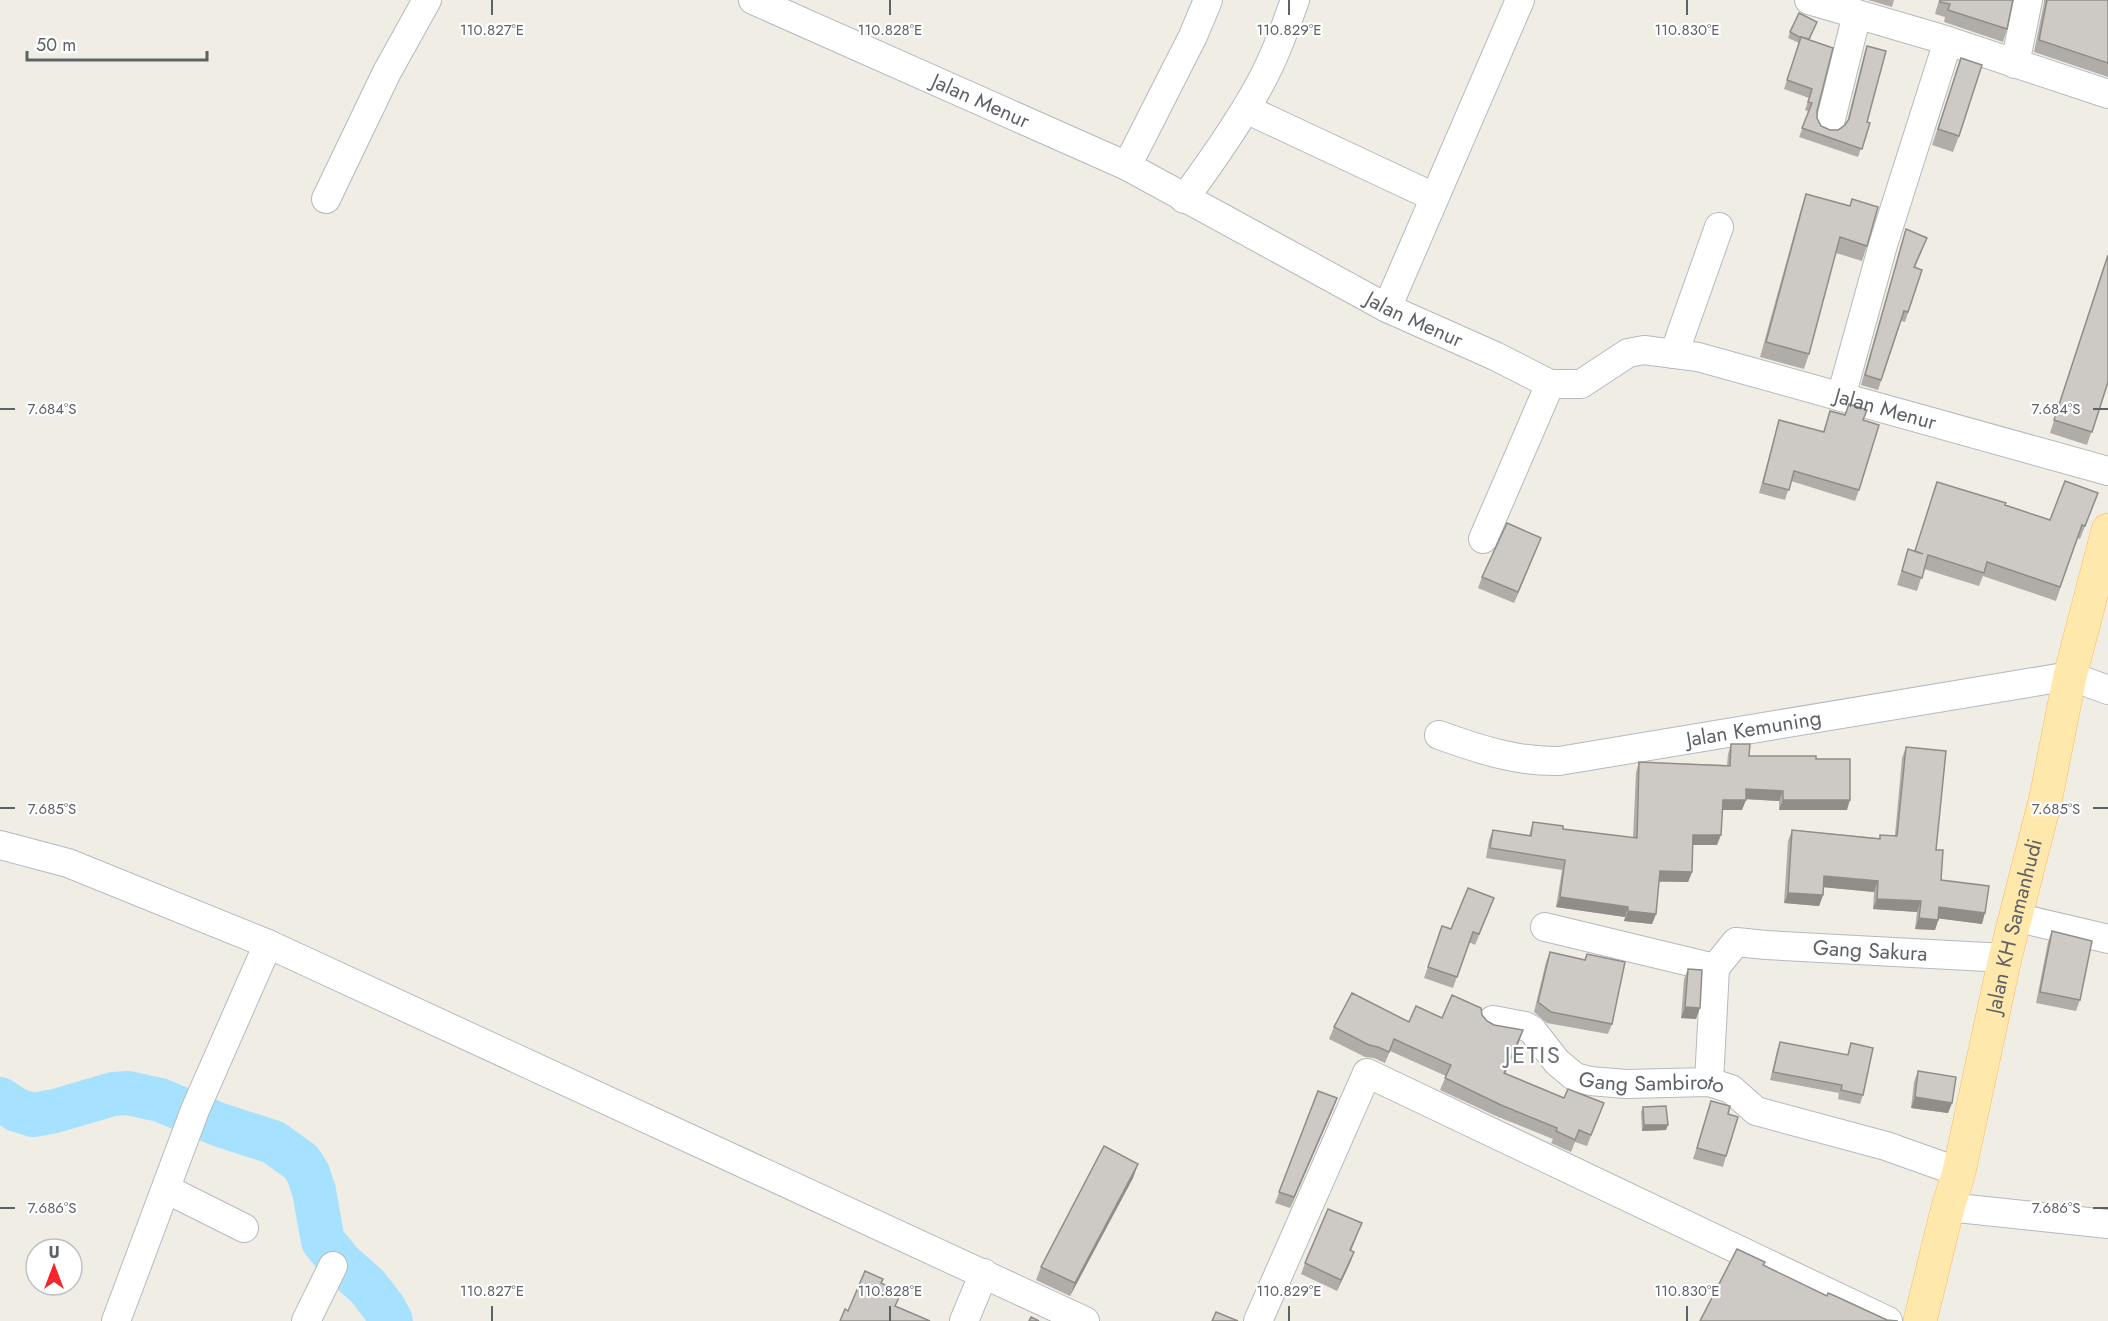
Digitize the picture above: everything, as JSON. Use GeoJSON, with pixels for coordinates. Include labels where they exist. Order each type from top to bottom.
{"type":"FeatureCollection","features":[{"type":"Feature","properties":{"kind":"main road","name":"Jalan KH Samanhudi"},"geometry":{"type":"LineString","coordinates":[[1920,1321],[1959,1172],[2005,958],[2046,797],[2070,676],[2107,534]]}},
{"type":"Feature","properties":{"kind":"street"},"geometry":{"type":"LineString","coordinates":[[327,199],[387,72],[427,0]]}},
{"type":"Feature","properties":{"kind":"street","name":"Jalan Menur"},"geometry":{"type":"LineString","coordinates":[[753,0],[1126,166],[1387,308],[1495,356],[1550,384],[1581,384],[1628,353],[1644,350],[1698,357],[2108,471]]}},
{"type":"Feature","properties":{"kind":"street"},"geometry":{"type":"LineString","coordinates":[[1126,166],[1193,36],[1208,0]]}},
{"type":"Feature","properties":{"kind":"street"},"geometry":{"type":"LineString","coordinates":[[1184,199],[1246,109],[1275,54],[1295,0]]}},
{"type":"Feature","properties":{"kind":"street"},"geometry":{"type":"LineString","coordinates":[[1387,308],[1520,0]]}},
{"type":"Feature","properties":{"kind":"street"},"geometry":{"type":"LineString","coordinates":[[2015,64],[2028,0]]}},
{"type":"Feature","properties":{"kind":"street"},"geometry":{"type":"LineString","coordinates":[[1830,123],[1834,5],[2015,64],[2107,86]]}},
{"type":"Feature","properties":{"kind":"street"},"geometry":{"type":"LineString","coordinates":[[1841,398],[1883,245],[1948,41]]}},
{"type":"Feature","properties":{"kind":"street"},"geometry":{"type":"LineString","coordinates":[[1246,109],[1434,197]]}},
{"type":"Feature","properties":{"kind":"street"},"geometry":{"type":"LineString","coordinates":[[1674,354],[1719,226]]}},
{"type":"Feature","properties":{"kind":"street"},"geometry":{"type":"LineString","coordinates":[[1483,539],[1550,384]]}},
{"type":"Feature","properties":{"kind":"street"},"geometry":{"type":"LineString","coordinates":[[2070,676],[2108,690]]}},
{"type":"Feature","properties":{"kind":"street","name":"Jalan Kemuning"},"geometry":{"type":"LineString","coordinates":[[1439,735],[1480,750],[1541,761],[1559,760],[2070,676]]}},
{"type":"Feature","properties":{"kind":"street"},"geometry":{"type":"LineString","coordinates":[[0,845],[68,863],[268,944],[984,1273],[1077,1319]]}},
{"type":"Feature","properties":{"kind":"street"},"geometry":{"type":"LineString","coordinates":[[2015,917],[2108,939]]}},
{"type":"Feature","properties":{"kind":"street"},"geometry":{"type":"LineString","coordinates":[[1545,927],[1715,968],[1709,1082]]}},
{"type":"Feature","properties":{"kind":"street","name":"Gang Sakura"},"geometry":{"type":"LineString","coordinates":[[1715,968],[1736,942],[2005,958]]}},
{"type":"Feature","properties":{"kind":"street"},"geometry":{"type":"LineString","coordinates":[[116,1321],[195,1110],[268,944]]}},
{"type":"Feature","properties":{"kind":"street","name":"Gang Sambiroto"},"geometry":{"type":"LineString","coordinates":[[1493,1020],[1525,1026],[1532,1030],[1557,1062],[1575,1077],[1626,1084],[1709,1082],[1731,1089],[1756,1111],[1886,1146],[1959,1172]]}},
{"type":"Feature","properties":{"kind":"street"},"geometry":{"type":"LineString","coordinates":[[1258,1321],[1367,1073],[1888,1321]]}},
{"type":"Feature","properties":{"kind":"street"},"geometry":{"type":"LineString","coordinates":[[166,1190],[244,1228]]}},
{"type":"Feature","properties":{"kind":"street"},"geometry":{"type":"LineString","coordinates":[[1948,1207],[2108,1224]]}},
{"type":"Feature","properties":{"kind":"street"},"geometry":{"type":"LineString","coordinates":[[306,1321],[333,1266]]}},
{"type":"Feature","properties":{"kind":"street"},"geometry":{"type":"LineString","coordinates":[[964,1321],[984,1273]]}},
{"type":"Feature","properties":{"kind":"building"},"geometry":{"type":"Polygon","coordinates":[[[1940,0],[2013,0],[2007,29],[1948,10],[1950,4],[1940,2],[1940,0]]]}},
{"type":"Feature","properties":{"kind":"building"},"geometry":{"type":"Polygon","coordinates":[[[2047,0],[2108,0],[2108,63],[2039,40],[2047,0]]]}},
{"type":"Feature","properties":{"kind":"building"},"geometry":{"type":"Polygon","coordinates":[[[1799,13],[1817,22],[1809,39],[1801,38],[1790,32],[1799,13]]]}},
{"type":"Feature","properties":{"kind":"building"},"geometry":{"type":"Polygon","coordinates":[[[1801,37],[1833,48],[1817,111],[1817,118],[1821,126],[1830,130],[1838,130],[1849,119],[1867,46],[1886,51],[1862,149],[1802,128],[1812,103],[1808,102],[1812,89],[1787,80],[1801,37]]]}},
{"type":"Feature","properties":{"kind":"building"},"geometry":{"type":"Polygon","coordinates":[[[1961,58],[1982,65],[1959,136],[1938,129],[1961,58]]]}},
{"type":"Feature","properties":{"kind":"building"},"geometry":{"type":"Polygon","coordinates":[[[1806,194],[1850,206],[1852,199],[1878,207],[1867,246],[1840,237],[1809,354],[1766,342],[1806,194]]]}},
{"type":"Feature","properties":{"kind":"building"},"geometry":{"type":"Polygon","coordinates":[[[1906,229],[1927,238],[1914,267],[1922,270],[1908,312],[1904,311],[1881,380],[1865,375],[1906,229]]]}},
{"type":"Feature","properties":{"kind":"building"},"geometry":{"type":"Polygon","coordinates":[[[2108,255],[2108,382],[2092,432],[2054,420],[2108,255]]]}},
{"type":"Feature","properties":{"kind":"building"},"geometry":{"type":"Polygon","coordinates":[[[1849,404],[1867,410],[1863,420],[1879,425],[1859,490],[1794,471],[1789,490],[1763,483],[1779,420],[1824,432],[1830,411],[1845,415],[1849,404]]]}},
{"type":"Feature","properties":{"kind":"building"},"geometry":{"type":"Polygon","coordinates":[[[2065,481],[2098,493],[2085,526],[2082,525],[2060,587],[1987,562],[1984,573],[1928,555],[1922,578],[1902,571],[1908,549],[1923,554],[1915,551],[1937,482],[2006,503],[2005,505],[2050,520],[2065,481]]]}},
{"type":"Feature","properties":{"kind":"building"},"geometry":{"type":"Polygon","coordinates":[[[1507,523],[1541,538],[1518,592],[1482,577],[1507,523]]]}},
{"type":"Feature","properties":{"kind":"building"},"geometry":{"type":"Polygon","coordinates":[[[1731,744],[1750,744],[1749,756],[1816,756],[1816,759],[1850,759],[1850,800],[1783,800],[1783,791],[1746,789],[1746,800],[1723,800],[1721,835],[1693,835],[1692,872],[1660,871],[1656,914],[1628,911],[1628,907],[1560,897],[1565,860],[1490,848],[1493,830],[1531,836],[1533,822],[1563,826],[1563,829],[1637,838],[1639,762],[1730,766],[1731,744]]]}},
{"type":"Feature","properties":{"kind":"building"},"geometry":{"type":"Polygon","coordinates":[[[1906,747],[1946,751],[1936,850],[1943,850],[1941,880],[1989,886],[1985,913],[1939,907],[1938,920],[1919,918],[1921,901],[1877,899],[1878,881],[1824,876],[1823,895],[1788,893],[1792,830],[1880,839],[1880,835],[1897,836],[1906,747]]]}},
{"type":"Feature","properties":{"kind":"building"},"geometry":{"type":"Polygon","coordinates":[[[1468,888],[1494,898],[1479,934],[1473,932],[1457,977],[1428,967],[1442,926],[1451,929],[1468,888]]]}},
{"type":"Feature","properties":{"kind":"building"},"geometry":{"type":"Polygon","coordinates":[[[2052,931],[2092,941],[2080,1000],[2040,992],[2052,931]]]}},
{"type":"Feature","properties":{"kind":"building"},"geometry":{"type":"Polygon","coordinates":[[[1550,952],[1585,960],[1587,954],[1625,962],[1612,1024],[1551,1012],[1538,1002],[1550,952]]]}},
{"type":"Feature","properties":{"kind":"building"},"geometry":{"type":"Polygon","coordinates":[[[1688,969],[1702,970],[1700,1008],[1685,1007],[1688,969]]]}},
{"type":"Feature","properties":{"kind":"building"},"geometry":{"type":"Polygon","coordinates":[[[1352,993],[1409,1022],[1416,1006],[1442,1018],[1452,995],[1481,1008],[1482,1015],[1494,1025],[1523,1030],[1504,1073],[1564,1098],[1568,1089],[1604,1103],[1591,1135],[1579,1130],[1575,1140],[1556,1131],[1557,1128],[1501,1105],[1445,1078],[1451,1065],[1394,1039],[1389,1052],[1369,1045],[1334,1027],[1352,993]]]}},
{"type":"Feature","properties":{"kind":"building"},"geometry":{"type":"Polygon","coordinates":[[[1780,1042],[1848,1055],[1851,1043],[1873,1048],[1863,1095],[1841,1090],[1842,1085],[1773,1072],[1780,1042]]]}},
{"type":"Feature","properties":{"kind":"building"},"geometry":{"type":"Polygon","coordinates":[[[1918,1071],[1956,1077],[1952,1103],[1915,1097],[1918,1071]]]}},
{"type":"Feature","properties":{"kind":"building"},"geometry":{"type":"Polygon","coordinates":[[[1318,1091],[1337,1098],[1294,1197],[1279,1192],[1318,1091]]]}},
{"type":"Feature","properties":{"kind":"building"},"geometry":{"type":"Polygon","coordinates":[[[1711,1101],[1730,1106],[1728,1114],[1738,1117],[1726,1156],[1697,1148],[1711,1101]]]}},
{"type":"Feature","properties":{"kind":"building"},"geometry":{"type":"Polygon","coordinates":[[[1666,1106],[1668,1125],[1644,1125],[1643,1107],[1666,1106]]]}},
{"type":"Feature","properties":{"kind":"building"},"geometry":{"type":"Polygon","coordinates":[[[1104,1146],[1138,1164],[1075,1283],[1041,1267],[1104,1146]]]}},
{"type":"Feature","properties":{"kind":"building"},"geometry":{"type":"Polygon","coordinates":[[[1328,1209],[1362,1223],[1350,1250],[1354,1252],[1341,1280],[1305,1263],[1328,1209]]]}},
{"type":"Feature","properties":{"kind":"building"},"geometry":{"type":"Polygon","coordinates":[[[1737,1249],[1765,1262],[1763,1265],[1827,1296],[1828,1293],[1887,1320],[1898,1321],[1700,1321],[1737,1249]]]}},
{"type":"Feature","properties":{"kind":"building"},"geometry":{"type":"Polygon","coordinates":[[[865,1271],[883,1279],[881,1283],[901,1293],[895,1306],[930,1321],[840,1321],[845,1309],[848,1311],[865,1271]]]}},
{"type":"Feature","properties":{"kind":"building"},"geometry":{"type":"Polygon","coordinates":[[[1216,1312],[1238,1321],[1212,1321],[1216,1312]]]}},
{"type":"Feature","properties":{"kind":"waterway"},"geometry":{"type":"LineString","coordinates":[[0,1099],[17,1110],[33,1115],[113,1094],[128,1093],[160,1100],[220,1125],[273,1142],[301,1162],[308,1173],[314,1191],[323,1241],[341,1263],[368,1287],[391,1321]]}},
{"type":"Feature","properties":{"kind":"district","name":"JETIS"},"geometry":{"type":"Point","coordinates":[1533,1055]}}]}
